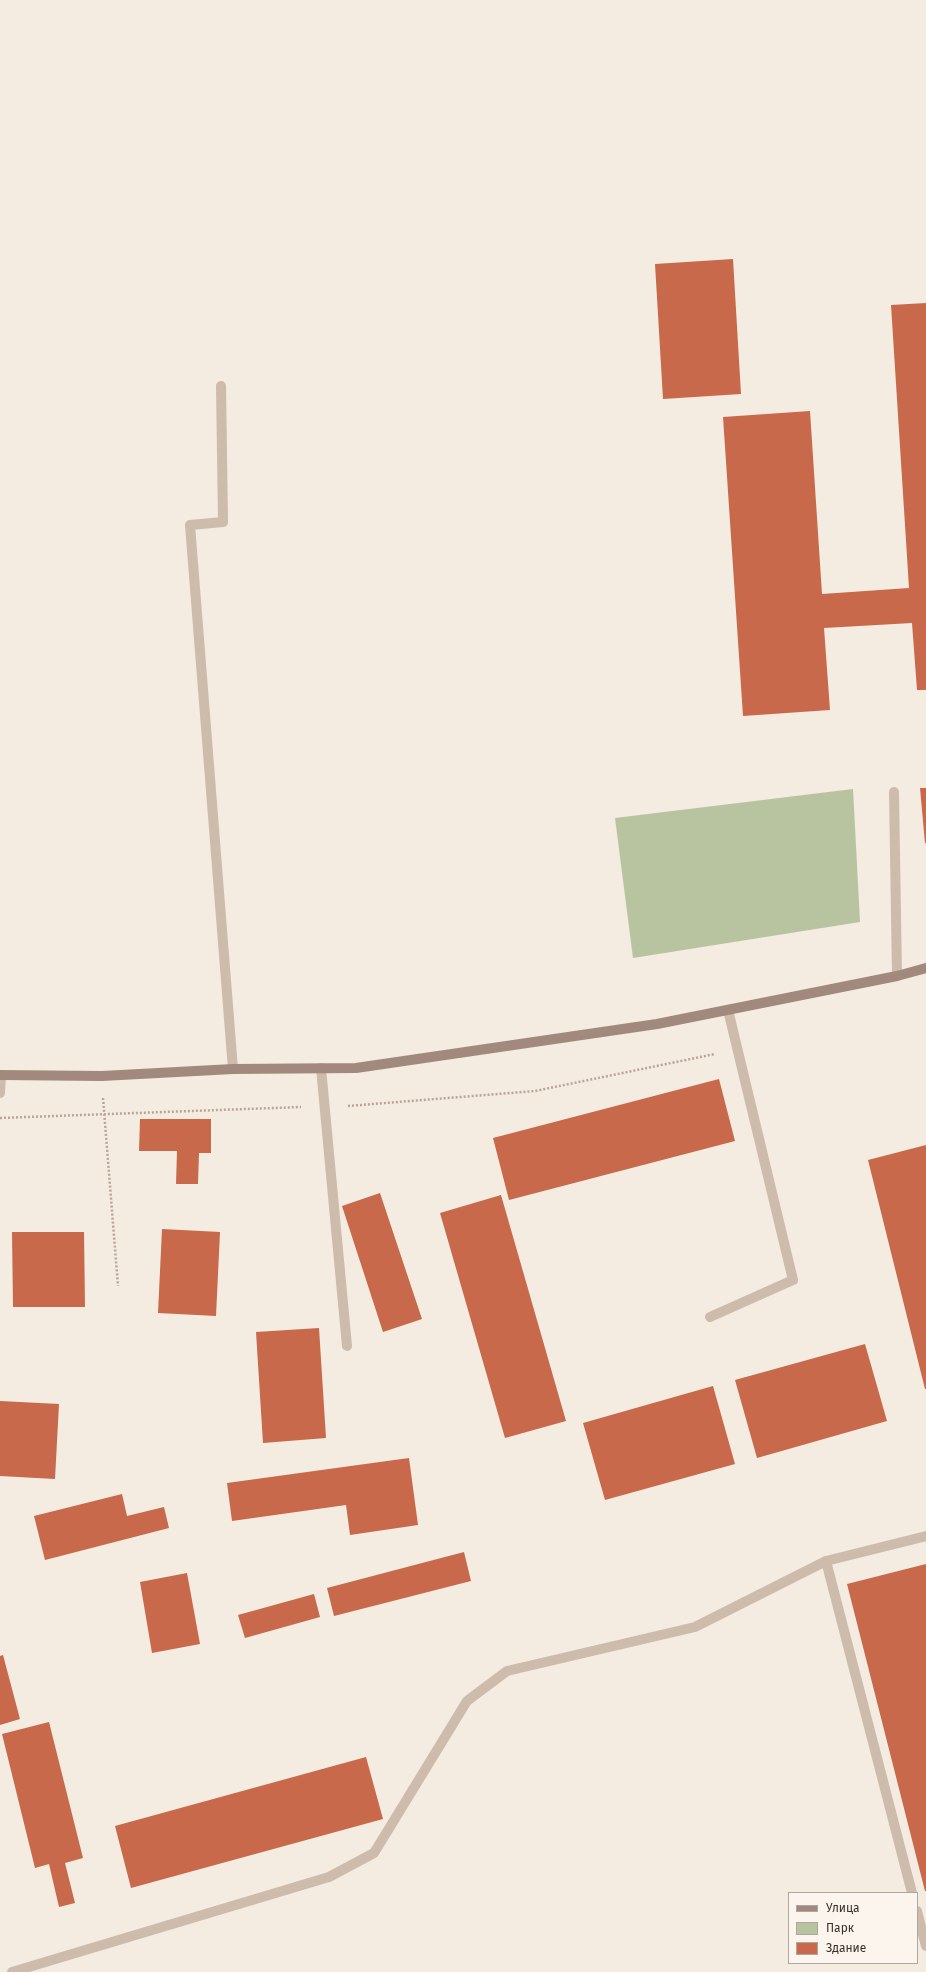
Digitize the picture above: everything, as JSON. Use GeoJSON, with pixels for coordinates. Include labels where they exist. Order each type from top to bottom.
{"type":"FeatureCollection","features":[{"type":"Feature","properties":{"kind":"street"},"geometry":{"type":"LineString","coordinates":[[221,386],[223,522],[190,525],[233,1070]]}},
{"type":"Feature","properties":{"kind":"street"},"geometry":{"type":"LineString","coordinates":[[894,792],[897,976]]}},
{"type":"Feature","properties":{"kind":"street"},"geometry":{"type":"LineString","coordinates":[[0,1093],[0,1075],[102,1076],[233,1070],[356,1068],[657,1024],[897,976],[926,968]]}},
{"type":"Feature","properties":{"kind":"street"},"geometry":{"type":"LineString","coordinates":[[710,1317],[793,1280],[728,1010]]}},
{"type":"Feature","properties":{"kind":"street"},"geometry":{"type":"LineString","coordinates":[[321,1068],[347,1346]]}},
{"type":"Feature","properties":{"kind":"street"},"geometry":{"type":"LineString","coordinates":[[12,1972],[329,1877],[374,1853],[467,1701],[507,1671],[695,1627],[826,1561],[926,1536]]}},
{"type":"Feature","properties":{"kind":"street"},"geometry":{"type":"LineString","coordinates":[[826,1561],[912,1892]]}},
{"type":"Feature","properties":{"kind":"street"},"geometry":{"type":"LineString","coordinates":[[918,1915],[926,1946]]}},
{"type":"Feature","properties":{"kind":"path"},"geometry":{"type":"LineString","coordinates":[[0,1118],[324,1106],[367,1106],[536,1091],[738,1049]]}},
{"type":"Feature","properties":{"kind":"path"},"geometry":{"type":"LineString","coordinates":[[102,1076],[118,1286]]}},
{"type":"Feature","properties":{"kind":"green space"},"geometry":{"type":"Polygon","coordinates":[[[853,789],[860,922],[633,958],[615,818],[853,789]]]}},
{"type":"Feature","properties":{"kind":"building"},"geometry":{"type":"Polygon","coordinates":[[[733,259],[741,394],[663,399],[655,264],[733,259]]]}},
{"type":"Feature","properties":{"kind":"building"},"geometry":{"type":"Polygon","coordinates":[[[926,303],[926,690],[917,690],[912,623],[824,628],[830,710],[743,716],[723,417],[810,411],[822,594],[909,588],[891,305],[926,303]]]}},
{"type":"Feature","properties":{"kind":"building"},"geometry":{"type":"Polygon","coordinates":[[[920,788],[926,788],[926,843],[925,843],[920,788]]]}},
{"type":"Feature","properties":{"kind":"building"},"geometry":{"type":"Polygon","coordinates":[[[719,1079],[735,1141],[509,1200],[493,1138],[719,1079]]]}},
{"type":"Feature","properties":{"kind":"building"},"geometry":{"type":"Polygon","coordinates":[[[140,1119],[211,1119],[211,1153],[199,1153],[198,1184],[176,1184],[177,1151],[139,1151],[140,1119]]]}},
{"type":"Feature","properties":{"kind":"building"},"geometry":{"type":"Polygon","coordinates":[[[926,1145],[926,1389],[925,1389],[868,1160],[926,1145]]]}},
{"type":"Feature","properties":{"kind":"building"},"geometry":{"type":"Polygon","coordinates":[[[380,1193],[422,1319],[383,1332],[342,1206],[380,1193]]]}},
{"type":"Feature","properties":{"kind":"building"},"geometry":{"type":"Polygon","coordinates":[[[501,1195],[566,1421],[505,1438],[440,1213],[501,1195]]]}},
{"type":"Feature","properties":{"kind":"building"},"geometry":{"type":"Polygon","coordinates":[[[162,1229],[220,1232],[216,1316],[158,1313],[162,1229]]]}},
{"type":"Feature","properties":{"kind":"building"},"geometry":{"type":"Polygon","coordinates":[[[12,1232],[84,1232],[85,1307],[13,1307],[12,1232]]]}},
{"type":"Feature","properties":{"kind":"building"},"geometry":{"type":"Polygon","coordinates":[[[319,1328],[326,1438],[263,1443],[256,1332],[319,1328]]]}},
{"type":"Feature","properties":{"kind":"building"},"geometry":{"type":"Polygon","coordinates":[[[865,1344],[887,1421],[757,1458],[735,1380],[865,1344]]]}},
{"type":"Feature","properties":{"kind":"building"},"geometry":{"type":"Polygon","coordinates":[[[713,1386],[735,1464],[605,1500],[583,1423],[713,1386]]]}},
{"type":"Feature","properties":{"kind":"building"},"geometry":{"type":"Polygon","coordinates":[[[0,1401],[59,1404],[55,1479],[0,1476],[0,1401]]]}},
{"type":"Feature","properties":{"kind":"building"},"geometry":{"type":"Polygon","coordinates":[[[409,1458],[418,1525],[350,1535],[346,1505],[232,1521],[227,1483],[409,1458]]]}},
{"type":"Feature","properties":{"kind":"building"},"geometry":{"type":"Polygon","coordinates":[[[122,1494],[127,1516],[164,1507],[169,1528],[45,1560],[34,1516],[122,1494]]]}},
{"type":"Feature","properties":{"kind":"building"},"geometry":{"type":"Polygon","coordinates":[[[464,1552],[471,1581],[334,1616],[327,1588],[464,1552]]]}},
{"type":"Feature","properties":{"kind":"building"},"geometry":{"type":"Polygon","coordinates":[[[926,1564],[926,1891],[925,1891],[847,1584],[926,1564]]]}},
{"type":"Feature","properties":{"kind":"building"},"geometry":{"type":"Polygon","coordinates":[[[187,1573],[200,1644],[152,1653],[140,1582],[187,1573]]]}},
{"type":"Feature","properties":{"kind":"building"},"geometry":{"type":"Polygon","coordinates":[[[314,1594],[320,1617],[245,1638],[238,1615],[314,1594]]]}},
{"type":"Feature","properties":{"kind":"building"},"geometry":{"type":"Polygon","coordinates":[[[3,1655],[20,1719],[0,1725],[0,1656],[3,1655]]]}},
{"type":"Feature","properties":{"kind":"building"},"geometry":{"type":"Polygon","coordinates":[[[49,1722],[83,1858],[65,1863],[75,1903],[59,1907],[49,1864],[35,1868],[2,1734],[49,1722]]]}},
{"type":"Feature","properties":{"kind":"building"},"geometry":{"type":"Polygon","coordinates":[[[366,1757],[383,1819],[131,1888],[115,1826],[366,1757]]]}}]}
